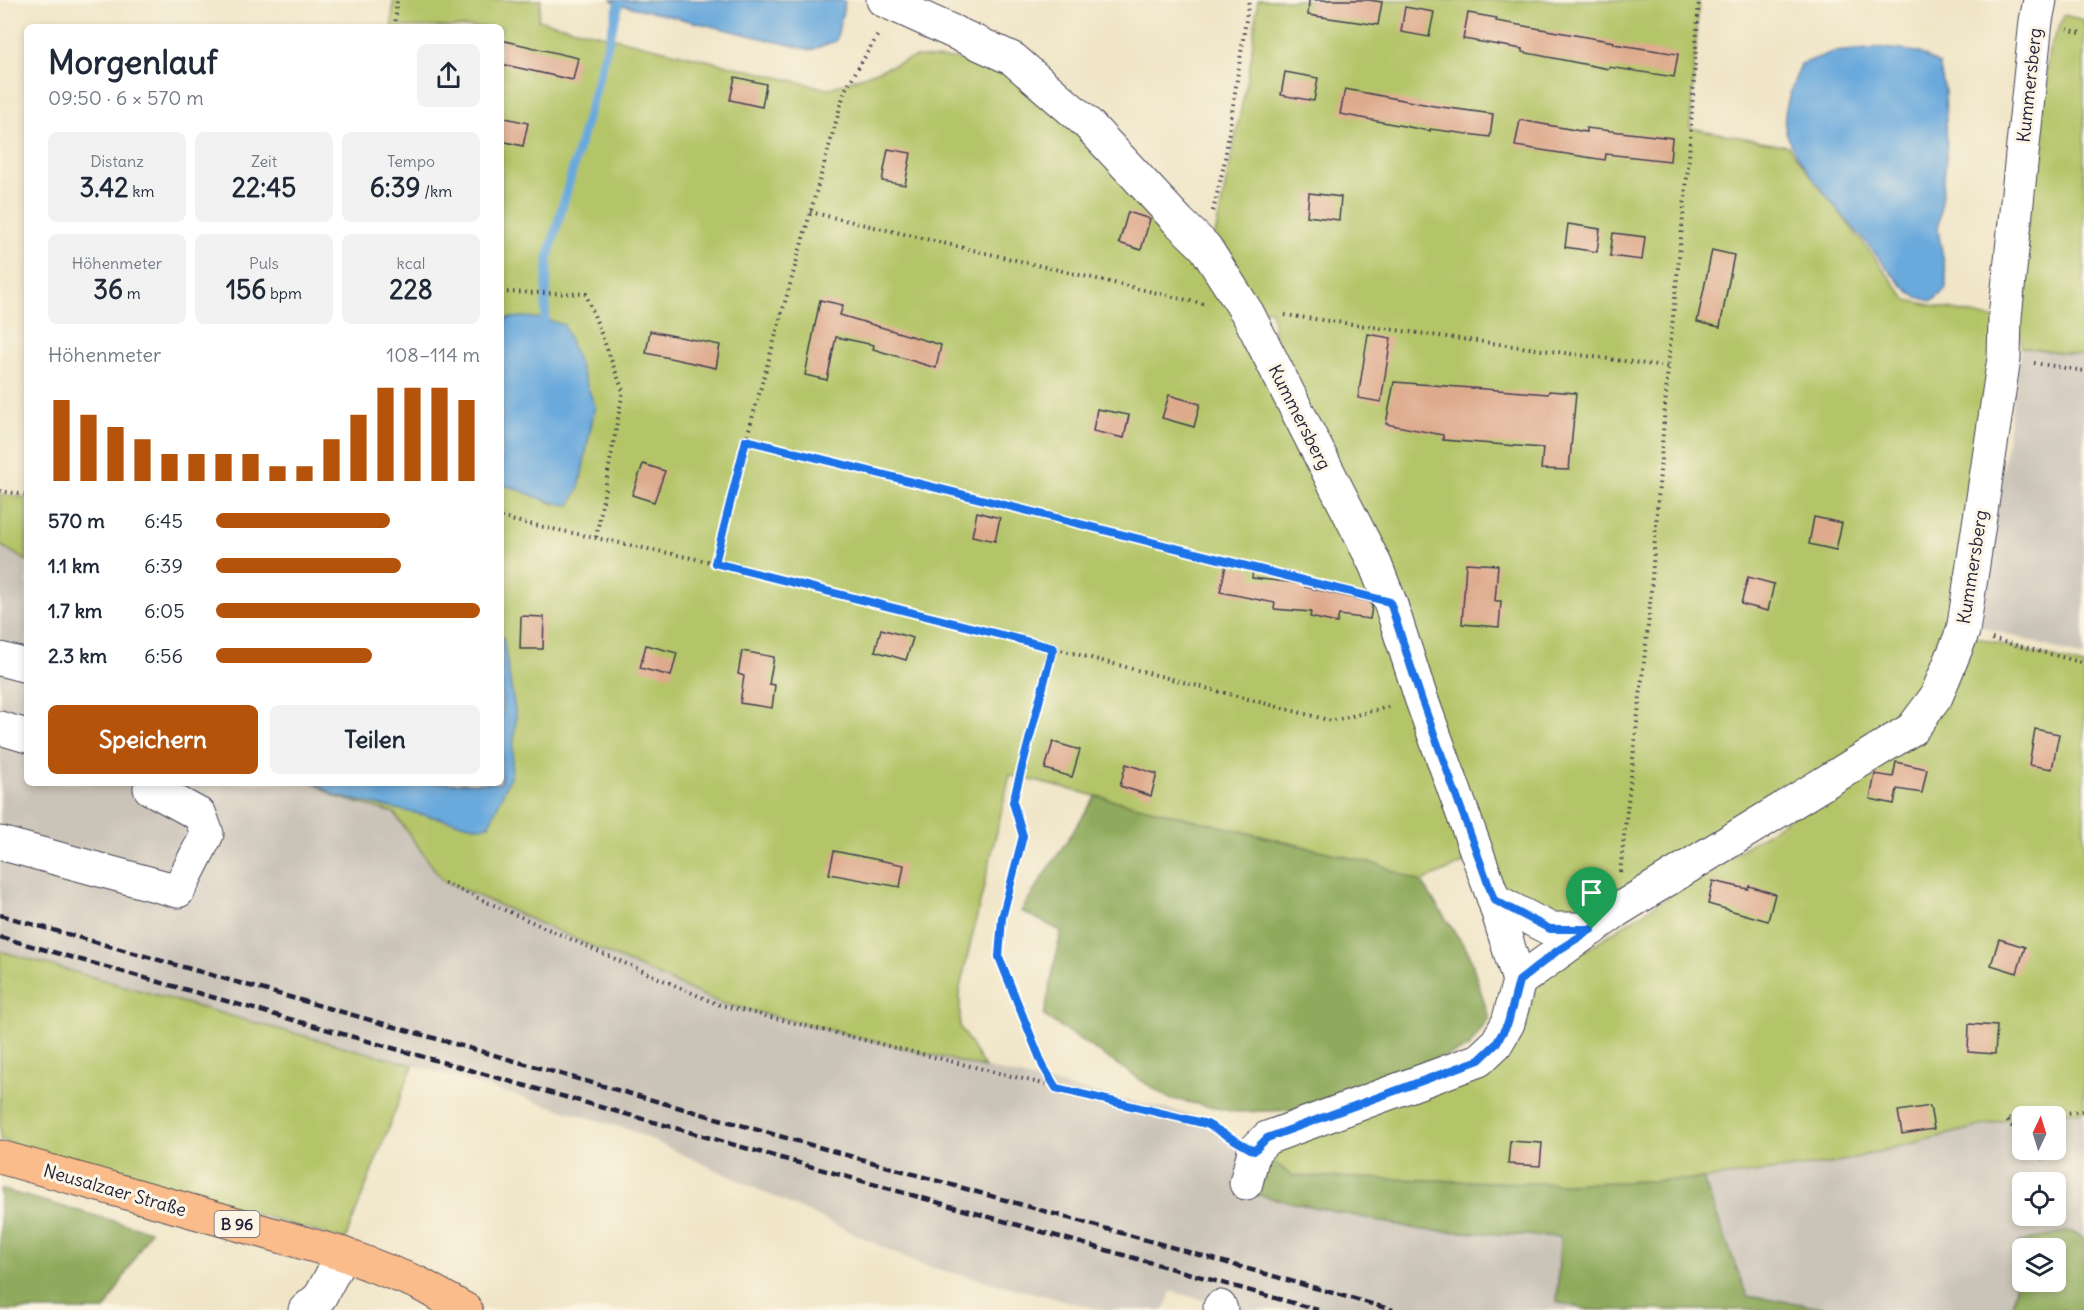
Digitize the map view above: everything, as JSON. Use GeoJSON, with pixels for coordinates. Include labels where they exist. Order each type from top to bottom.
{"type":"FeatureCollection","features":[{"type":"Feature","properties":{"kind":"main road","name":"Neusalzaer Straße"},"geometry":{"type":"LineString","coordinates":[[0,1157],[343,1254],[418,1282],[466,1310]]}},
{"type":"Feature","properties":{"kind":"lane","name":"Kummersberg"},"geometry":{"type":"LineString","coordinates":[[889,3],[1013,60],[1087,123],[1205,247],[1248,314],[1375,564],[1494,900],[1519,981],[1557,951],[1604,920],[1912,729],[1936,697],[1963,631],[2004,358],[2005,317],[2040,0]]}},
{"type":"Feature","properties":{"kind":"lane"},"geometry":{"type":"LineString","coordinates":[[0,659],[24,665]]}},
{"type":"Feature","properties":{"kind":"lane"},"geometry":{"type":"LineString","coordinates":[[0,729],[24,735]]}},
{"type":"Feature","properties":{"kind":"lane"},"geometry":{"type":"LineString","coordinates":[[0,843],[178,891],[207,834],[200,815],[149,786]]}},
{"type":"Feature","properties":{"kind":"lane"},"geometry":{"type":"LineString","coordinates":[[1494,900],[1550,929],[1604,920]]}},
{"type":"Feature","properties":{"kind":"lane"},"geometry":{"type":"LineString","coordinates":[[1246,1183],[1254,1151],[1267,1138],[1479,1060],[1496,1044],[1508,1023],[1519,981]]}},
{"type":"Feature","properties":{"kind":"lane"},"geometry":{"type":"LineString","coordinates":[[305,1310],[320,1297],[343,1254]]}},
{"type":"Feature","properties":{"kind":"path"},"geometry":{"type":"LineString","coordinates":[[395,24],[397,0]]}},
{"type":"Feature","properties":{"kind":"path"},"geometry":{"type":"LineString","coordinates":[[1205,247],[1224,165],[1249,0]]}},
{"type":"Feature","properties":{"kind":"path"},"geometry":{"type":"LineString","coordinates":[[1604,920],[1648,617],[1668,367],[1689,157],[1698,0]]}},
{"type":"Feature","properties":{"kind":"path"},"geometry":{"type":"LineString","coordinates":[[715,563],[746,440],[845,90],[889,3]]}},
{"type":"Feature","properties":{"kind":"path"},"geometry":{"type":"LineString","coordinates":[[504,292],[586,294],[623,391],[596,538]]}},
{"type":"Feature","properties":{"kind":"path"},"geometry":{"type":"LineString","coordinates":[[2004,358],[2084,371]]}},
{"type":"Feature","properties":{"kind":"path"},"geometry":{"type":"LineString","coordinates":[[746,440],[1390,602]]}},
{"type":"Feature","properties":{"kind":"path"},"geometry":{"type":"LineString","coordinates":[[0,491],[24,495]]}},
{"type":"Feature","properties":{"kind":"path"},"geometry":{"type":"LineString","coordinates":[[504,519],[715,563],[1332,721],[1421,698]]}},
{"type":"Feature","properties":{"kind":"path"},"geometry":{"type":"LineString","coordinates":[[1963,631],[2084,663]]}},
{"type":"Feature","properties":{"kind":"path"},"geometry":{"type":"LineString","coordinates":[[1053,648],[1013,802],[1023,836],[1002,918],[999,957],[1043,1066],[1056,1088]]}},
{"type":"Feature","properties":{"kind":"path"},"geometry":{"type":"LineString","coordinates":[[444,883],[717,1004],[1207,1124],[1254,1151]]}},
{"type":"Feature","properties":{"kind":"path"},"geometry":{"type":"LineString","coordinates":[[2066,1113],[2084,1111]]}},
{"type":"Feature","properties":{"kind":"shaded area"},"geometry":{"type":"Polygon","coordinates":[[[2021,347],[2084,356],[2084,657],[1980,626],[2021,347]]]}},
{"type":"Feature","properties":{"kind":"shaded area"},"geometry":{"type":"Polygon","coordinates":[[[0,545],[24,559],[24,786],[319,786],[336,797],[394,813],[442,880],[720,1003],[985,1068],[1209,1119],[1269,1159],[1258,1196],[1421,1230],[1560,1237],[1557,1302],[1588,1310],[1237,1310],[1171,1291],[1165,1310],[1102,1310],[922,1265],[630,1130],[413,1065],[0,951],[0,545]]]}},
{"type":"Feature","properties":{"kind":"shaded area"},"geometry":{"type":"Polygon","coordinates":[[[2084,1111],[2084,1238],[2070,1231],[2038,1238],[2012,1238],[2012,1292],[2015,1292],[2013,1310],[1843,1310],[1747,1296],[1703,1179],[1834,1163],[2012,1119],[2012,1160],[2066,1160],[2066,1113],[2084,1111]]]}},
{"type":"Feature","properties":{"kind":"green space"},"geometry":{"type":"Polygon","coordinates":[[[393,0],[541,0],[538,20],[828,89],[915,57],[1008,62],[1201,251],[1380,591],[1468,861],[1421,882],[1379,865],[1010,775],[960,988],[960,1027],[985,1068],[720,1003],[442,880],[394,813],[336,797],[319,786],[504,786],[504,485],[518,488],[554,504],[564,325],[533,319],[504,319],[504,24],[392,24],[393,0]]]}},
{"type":"Feature","properties":{"kind":"green space"},"geometry":{"type":"Polygon","coordinates":[[[1258,0],[1699,0],[1690,128],[1788,146],[1907,300],[1996,319],[1956,631],[1903,728],[1595,904],[1506,910],[1279,360],[1271,310],[1255,310],[1213,245],[1250,66],[1258,0]]]}},
{"type":"Feature","properties":{"kind":"green space"},"geometry":{"type":"Polygon","coordinates":[[[2064,15],[2084,20],[2084,356],[2021,347],[2018,302],[2049,50],[2064,15]]]}},
{"type":"Feature","properties":{"kind":"green space"},"geometry":{"type":"Polygon","coordinates":[[[0,494],[24,498],[24,559],[0,545],[0,494]]]}},
{"type":"Feature","properties":{"kind":"green space"},"geometry":{"type":"Polygon","coordinates":[[[1967,635],[2084,666],[2084,1111],[2066,1112],[2066,1106],[2012,1106],[2012,1119],[1834,1163],[1703,1179],[1563,1184],[1293,1176],[1269,1159],[1306,1132],[1489,1068],[1525,1029],[1536,982],[1916,737],[1967,635]]]}},
{"type":"Feature","properties":{"kind":"green space"},"geometry":{"type":"Polygon","coordinates":[[[1096,796],[1380,865],[1421,882],[1469,953],[1489,1018],[1468,1048],[1293,1110],[1236,1112],[1168,1098],[1044,1016],[1061,931],[1021,911],[1096,796]]]}},
{"type":"Feature","properties":{"kind":"green space"},"geometry":{"type":"Polygon","coordinates":[[[0,951],[413,1065],[345,1240],[0,1140],[0,951]]]}},
{"type":"Feature","properties":{"kind":"green space"},"geometry":{"type":"Polygon","coordinates":[[[1269,1159],[1293,1176],[1563,1184],[1703,1179],[1747,1296],[1843,1310],[1588,1310],[1557,1302],[1560,1237],[1421,1230],[1257,1195],[1269,1159]]]}},
{"type":"Feature","properties":{"kind":"green space"},"geometry":{"type":"Polygon","coordinates":[[[0,1189],[150,1231],[105,1310],[0,1310],[0,1189]]]}},
{"type":"Feature","properties":{"kind":"green space"},"geometry":{"type":"Polygon","coordinates":[[[2070,1231],[2084,1238],[2084,1310],[2013,1310],[2015,1292],[2066,1292],[2066,1238],[2038,1238],[2070,1231]]]}},
{"type":"Feature","properties":{"kind":"water"},"geometry":{"type":"Polygon","coordinates":[[[612,0],[842,0],[845,2],[836,41],[811,50],[619,4],[612,0]]]}},
{"type":"Feature","properties":{"kind":"water"},"geometry":{"type":"Polygon","coordinates":[[[1881,48],[1918,52],[1939,64],[1945,91],[1947,151],[1938,230],[1946,274],[1946,289],[1933,301],[1916,296],[1903,285],[1834,205],[1797,154],[1785,126],[1787,104],[1801,64],[1833,52],[1881,48]]]}},
{"type":"Feature","properties":{"kind":"water"},"geometry":{"type":"Polygon","coordinates":[[[523,317],[545,319],[564,325],[595,406],[579,488],[570,505],[552,502],[504,485],[504,319],[523,317]]]}},
{"type":"Feature","properties":{"kind":"water"},"geometry":{"type":"Polygon","coordinates":[[[504,643],[516,717],[511,775],[489,825],[480,827],[336,796],[321,786],[504,786],[504,643]]]}},
{"type":"Feature","properties":{"kind":"building"},"geometry":{"type":"Polygon","coordinates":[[[1309,0],[1382,2],[1378,25],[1308,15],[1309,0]]]}},
{"type":"Feature","properties":{"kind":"building"},"geometry":{"type":"Polygon","coordinates":[[[1405,7],[1434,12],[1429,37],[1401,32],[1405,7]]]}},
{"type":"Feature","properties":{"kind":"building"},"geometry":{"type":"Polygon","coordinates":[[[1468,13],[1497,18],[1496,21],[1678,54],[1674,77],[1609,67],[1609,69],[1522,52],[1522,49],[1463,39],[1468,13]]]}},
{"type":"Feature","properties":{"kind":"building"},"geometry":{"type":"Polygon","coordinates":[[[504,41],[578,58],[573,80],[504,65],[504,41]]]}},
{"type":"Feature","properties":{"kind":"building"},"geometry":{"type":"Polygon","coordinates":[[[1285,72],[1318,78],[1314,101],[1281,95],[1285,72]]]}},
{"type":"Feature","properties":{"kind":"building"},"geometry":{"type":"Polygon","coordinates":[[[735,77],[766,84],[762,107],[730,100],[735,77]]]}},
{"type":"Feature","properties":{"kind":"building"},"geometry":{"type":"Polygon","coordinates":[[[1345,89],[1434,106],[1493,114],[1490,137],[1430,129],[1430,131],[1340,114],[1345,89]]]}},
{"type":"Feature","properties":{"kind":"building"},"geometry":{"type":"Polygon","coordinates":[[[504,118],[528,123],[523,146],[504,142],[504,118]]]}},
{"type":"Feature","properties":{"kind":"building"},"geometry":{"type":"Polygon","coordinates":[[[1520,120],[1586,132],[1586,128],[1672,138],[1670,161],[1606,154],[1605,160],[1515,146],[1520,120]]]}},
{"type":"Feature","properties":{"kind":"building"},"geometry":{"type":"Polygon","coordinates":[[[888,149],[911,153],[905,185],[882,181],[888,149]]]}},
{"type":"Feature","properties":{"kind":"building"},"geometry":{"type":"Polygon","coordinates":[[[1309,193],[1341,197],[1339,220],[1307,216],[1309,193]]]}},
{"type":"Feature","properties":{"kind":"building"},"geometry":{"type":"Polygon","coordinates":[[[1128,212],[1150,219],[1141,250],[1119,243],[1128,212]]]}},
{"type":"Feature","properties":{"kind":"building"},"geometry":{"type":"Polygon","coordinates":[[[1568,224],[1600,229],[1597,252],[1565,247],[1568,224]]]}},
{"type":"Feature","properties":{"kind":"building"},"geometry":{"type":"Polygon","coordinates":[[[1613,233],[1645,237],[1642,260],[1610,256],[1613,233]]]}},
{"type":"Feature","properties":{"kind":"building"},"geometry":{"type":"Polygon","coordinates":[[[1712,250],[1734,255],[1720,327],[1697,322],[1712,250]]]}},
{"type":"Feature","properties":{"kind":"building"},"geometry":{"type":"Polygon","coordinates":[[[820,300],[843,305],[840,315],[941,345],[936,368],[873,349],[874,345],[836,337],[827,380],[805,375],[820,300]]]}},
{"type":"Feature","properties":{"kind":"building"},"geometry":{"type":"Polygon","coordinates":[[[650,331],[720,345],[716,368],[646,353],[650,331]]]}},
{"type":"Feature","properties":{"kind":"building"},"geometry":{"type":"Polygon","coordinates":[[[1368,334],[1391,338],[1381,402],[1358,398],[1368,334]]]}},
{"type":"Feature","properties":{"kind":"building"},"geometry":{"type":"Polygon","coordinates":[[[1394,382],[1548,394],[1549,391],[1576,393],[1569,470],[1541,469],[1543,448],[1443,440],[1443,435],[1386,424],[1394,382]]]}},
{"type":"Feature","properties":{"kind":"building"},"geometry":{"type":"Polygon","coordinates":[[[1169,395],[1200,404],[1194,427],[1162,418],[1169,395]]]}},
{"type":"Feature","properties":{"kind":"building"},"geometry":{"type":"Polygon","coordinates":[[[1097,409],[1129,415],[1124,438],[1093,431],[1097,409]]]}},
{"type":"Feature","properties":{"kind":"building"},"geometry":{"type":"Polygon","coordinates":[[[643,464],[665,471],[654,502],[632,495],[643,464]]]}},
{"type":"Feature","properties":{"kind":"building"},"geometry":{"type":"Polygon","coordinates":[[[977,512],[1000,518],[995,541],[972,536],[977,512]]]}},
{"type":"Feature","properties":{"kind":"building"},"geometry":{"type":"Polygon","coordinates":[[[1814,517],[1842,523],[1836,550],[1809,544],[1814,517]]]}},
{"type":"Feature","properties":{"kind":"building"},"geometry":{"type":"Polygon","coordinates":[[[1466,563],[1498,565],[1495,601],[1501,601],[1499,627],[1462,624],[1466,563]]]}},
{"type":"Feature","properties":{"kind":"building"},"geometry":{"type":"Polygon","coordinates":[[[1226,565],[1253,570],[1252,578],[1305,584],[1305,587],[1370,602],[1372,607],[1370,619],[1339,615],[1337,623],[1310,617],[1311,612],[1274,609],[1275,603],[1220,592],[1226,565]]]}},
{"type":"Feature","properties":{"kind":"building"},"geometry":{"type":"Polygon","coordinates":[[[1748,577],[1774,584],[1768,611],[1741,604],[1748,577]]]}},
{"type":"Feature","properties":{"kind":"building"},"geometry":{"type":"Polygon","coordinates":[[[521,616],[544,617],[543,649],[520,649],[521,616]]]}},
{"type":"Feature","properties":{"kind":"building"},"geometry":{"type":"Polygon","coordinates":[[[881,629],[913,638],[906,660],[875,651],[881,629]]]}},
{"type":"Feature","properties":{"kind":"building"},"geometry":{"type":"Polygon","coordinates":[[[646,645],[677,653],[671,676],[640,668],[646,645]]]}},
{"type":"Feature","properties":{"kind":"building"},"geometry":{"type":"Polygon","coordinates":[[[742,651],[774,657],[769,684],[775,685],[772,708],[740,703],[744,676],[738,674],[742,651]]]}},
{"type":"Feature","properties":{"kind":"building"},"geometry":{"type":"Polygon","coordinates":[[[2035,729],[2059,734],[2052,769],[2029,765],[2035,729]]]}},
{"type":"Feature","properties":{"kind":"building"},"geometry":{"type":"Polygon","coordinates":[[[1053,742],[1080,750],[1072,777],[1045,769],[1053,742]]]}},
{"type":"Feature","properties":{"kind":"building"},"geometry":{"type":"Polygon","coordinates":[[[1896,762],[1927,769],[1922,793],[1897,789],[1894,804],[1870,799],[1875,774],[1893,777],[1896,762]]]}},
{"type":"Feature","properties":{"kind":"building"},"geometry":{"type":"Polygon","coordinates":[[[1126,764],[1157,774],[1151,796],[1120,786],[1126,764]]]}},
{"type":"Feature","properties":{"kind":"building"},"geometry":{"type":"Polygon","coordinates":[[[834,851],[904,865],[900,887],[829,874],[834,851]]]}},
{"type":"Feature","properties":{"kind":"building"},"geometry":{"type":"Polygon","coordinates":[[[1713,881],[1748,889],[1749,886],[1775,894],[1768,921],[1708,904],[1713,881]]]}},
{"type":"Feature","properties":{"kind":"building"},"geometry":{"type":"Polygon","coordinates":[[[1999,939],[2025,947],[2017,973],[1991,965],[1999,939]]]}},
{"type":"Feature","properties":{"kind":"building"},"geometry":{"type":"Polygon","coordinates":[[[1969,1024],[1997,1026],[1995,1054],[1968,1052],[1969,1024]]]}},
{"type":"Feature","properties":{"kind":"building"},"geometry":{"type":"Polygon","coordinates":[[[1930,1106],[1934,1129],[1902,1134],[1898,1111],[1930,1106]]]}},
{"type":"Feature","properties":{"kind":"building"},"geometry":{"type":"Polygon","coordinates":[[[1510,1141],[1542,1143],[1540,1166],[1508,1164],[1510,1141]]]}},
{"type":"Feature","properties":{"kind":"waterway"},"geometry":{"type":"LineString","coordinates":[[545,319],[548,258],[619,4]]}},
{"type":"Feature","properties":{"kind":"railway"},"geometry":{"type":"LineString","coordinates":[[0,915],[1393,1310]]}},
{"type":"Feature","properties":{"kind":"railway"},"geometry":{"type":"LineString","coordinates":[[0,937],[1318,1310]]}},
{"type":"Feature","properties":{"kind":"route"},"geometry":{"type":"LineString","coordinates":[[746,440],[1390,602],[1421,698],[1494,900],[1550,929],[1592,929],[1557,951],[1519,981],[1508,1023],[1496,1044],[1479,1060],[1267,1138],[1254,1151],[1207,1124],[1056,1088],[1043,1066],[999,957],[1002,918],[1023,836],[1013,802],[1053,648],[715,563],[746,440]]}}]}
